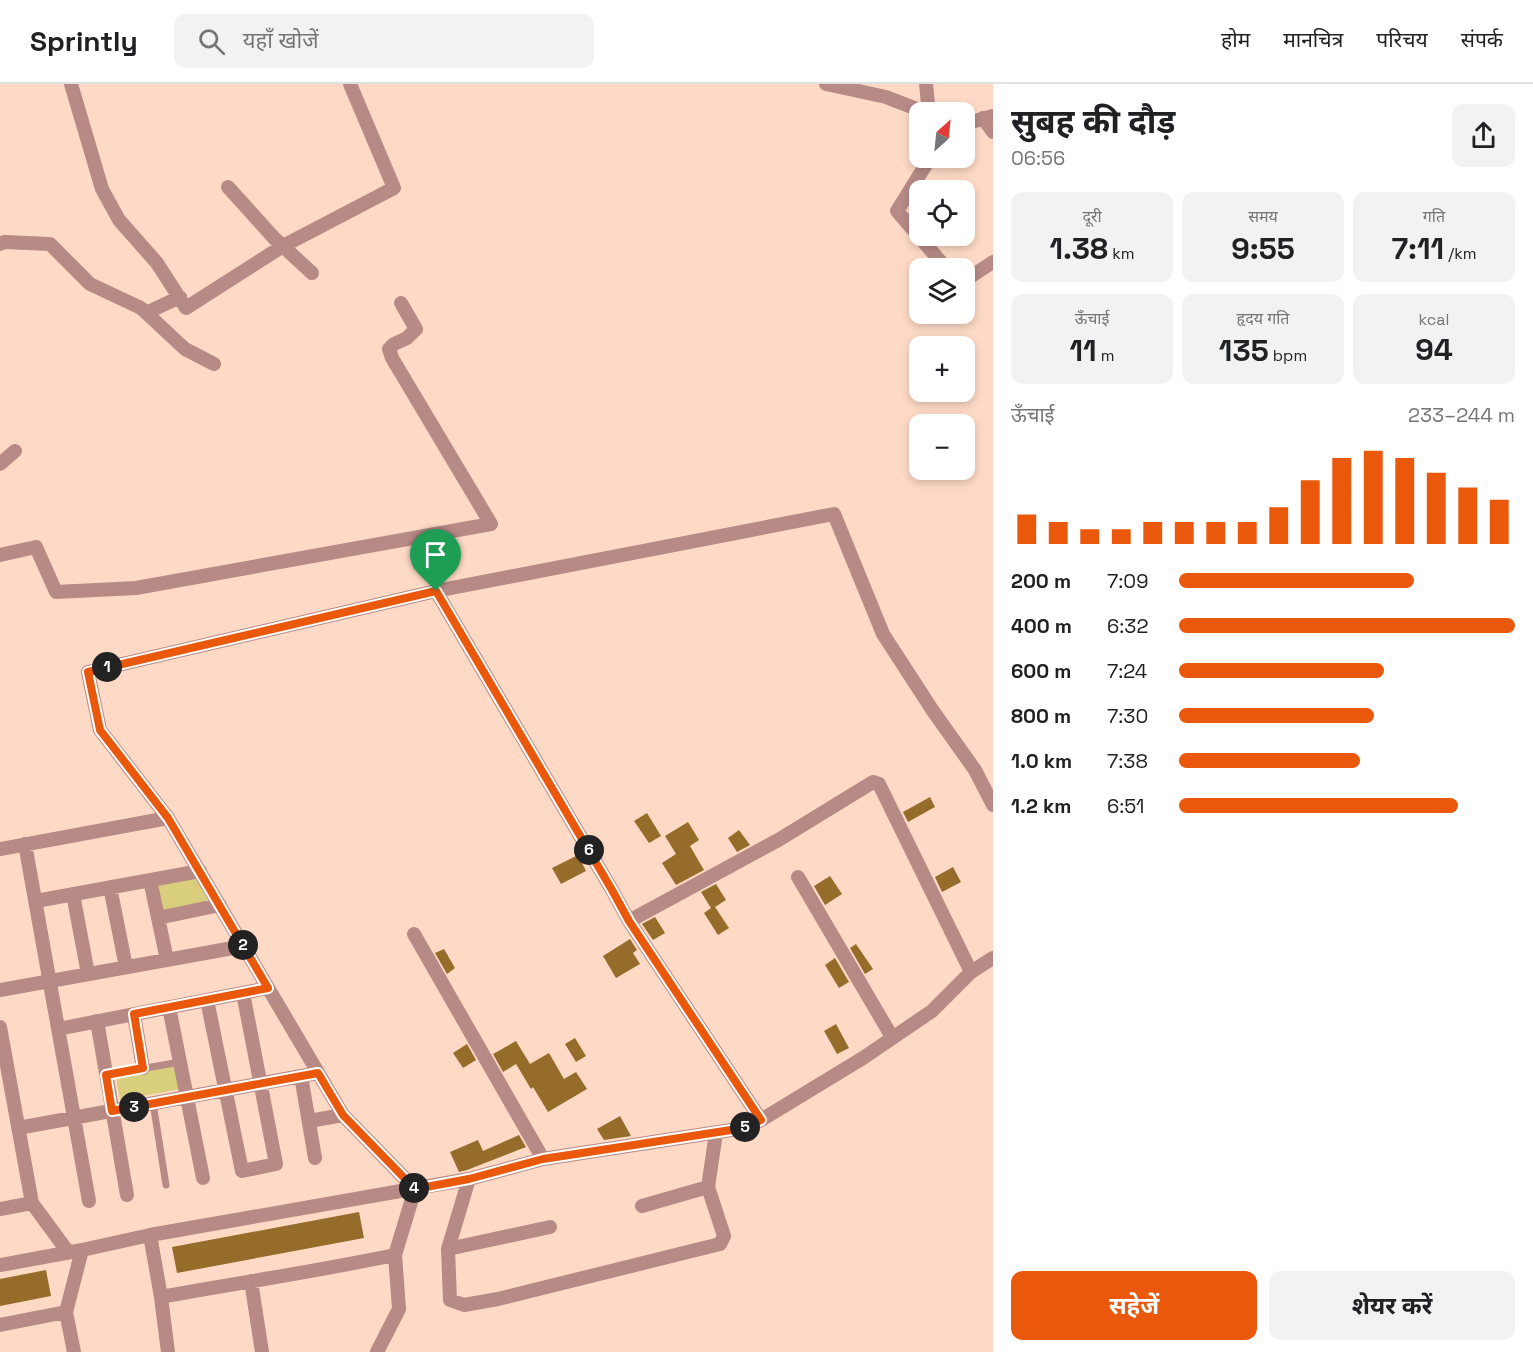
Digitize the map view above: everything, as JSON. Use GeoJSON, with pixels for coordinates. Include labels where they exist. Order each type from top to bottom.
{"type":"FeatureCollection","features":[{"type":"Feature","properties":{"kind":"street"},"geometry":{"type":"LineString","coordinates":[[71,84],[102,189],[119,220],[157,263],[186,308],[283,246],[394,188],[350,84]]}},
{"type":"Feature","properties":{"kind":"street"},"geometry":{"type":"LineString","coordinates":[[826,84],[886,97],[909,106]]}},
{"type":"Feature","properties":{"kind":"street"},"geometry":{"type":"LineString","coordinates":[[926,84],[928,102]]}},
{"type":"Feature","properties":{"kind":"street"},"geometry":{"type":"LineString","coordinates":[[988,117],[993,132]]}},
{"type":"Feature","properties":{"kind":"street"},"geometry":{"type":"LineString","coordinates":[[924,168],[897,211],[937,258]]}},
{"type":"Feature","properties":{"kind":"street"},"geometry":{"type":"LineString","coordinates":[[228,187],[283,246],[312,273]]}},
{"type":"Feature","properties":{"kind":"street"},"geometry":{"type":"LineString","coordinates":[[1,238],[50,244],[90,284],[141,308],[185,350],[214,364]]}},
{"type":"Feature","properties":{"kind":"street"},"geometry":{"type":"LineString","coordinates":[[975,274],[993,262]]}},
{"type":"Feature","properties":{"kind":"street"},"geometry":{"type":"LineString","coordinates":[[146,313],[180,297]]}},
{"type":"Feature","properties":{"kind":"street"},"geometry":{"type":"LineString","coordinates":[[0,555],[36,547],[56,592],[136,588],[491,524],[392,358],[389,349],[407,338],[416,329],[402,303]]}},
{"type":"Feature","properties":{"kind":"street"},"geometry":{"type":"LineString","coordinates":[[0,464],[15,451]]}},
{"type":"Feature","properties":{"kind":"street"},"geometry":{"type":"LineString","coordinates":[[415,1189],[343,1115],[168,818],[100,730],[88,672],[436,591],[834,514],[883,634],[975,770],[993,805]]}},
{"type":"Feature","properties":{"kind":"street"},"geometry":{"type":"LineString","coordinates":[[436,591],[629,921],[761,1120]]}},
{"type":"Feature","properties":{"kind":"street"},"geometry":{"type":"LineString","coordinates":[[629,921],[780,839],[873,782],[879,784],[971,972]]}},
{"type":"Feature","properties":{"kind":"street"},"geometry":{"type":"LineString","coordinates":[[0,849],[168,818]]}},
{"type":"Feature","properties":{"kind":"street"},"geometry":{"type":"LineString","coordinates":[[25,844],[89,1201]]}},
{"type":"Feature","properties":{"kind":"street"},"geometry":{"type":"LineString","coordinates":[[36,901],[200,871]]}},
{"type":"Feature","properties":{"kind":"street"},"geometry":{"type":"LineString","coordinates":[[798,877],[892,1037]]}},
{"type":"Feature","properties":{"kind":"street"},"geometry":{"type":"LineString","coordinates":[[150,880],[167,960]]}},
{"type":"Feature","properties":{"kind":"street"},"geometry":{"type":"LineString","coordinates":[[110,887],[126,967]]}},
{"type":"Feature","properties":{"kind":"street"},"geometry":{"type":"LineString","coordinates":[[73,894],[88,974]]}},
{"type":"Feature","properties":{"kind":"street"},"geometry":{"type":"LineString","coordinates":[[158,918],[220,905]]}},
{"type":"Feature","properties":{"kind":"street"},"geometry":{"type":"LineString","coordinates":[[414,934],[543,1159]]}},
{"type":"Feature","properties":{"kind":"street"},"geometry":{"type":"LineString","coordinates":[[0,990],[244,946]]}},
{"type":"Feature","properties":{"kind":"street"},"geometry":{"type":"LineString","coordinates":[[0,1264],[469,1179],[543,1159],[744,1128],[863,1058],[932,1011],[971,972],[993,958]]}},
{"type":"Feature","properties":{"kind":"street"},"geometry":{"type":"LineString","coordinates":[[58,1029],[268,988]]}},
{"type":"Feature","properties":{"kind":"street"},"geometry":{"type":"LineString","coordinates":[[207,1000],[242,1171],[276,1164],[243,993]]}},
{"type":"Feature","properties":{"kind":"street"},"geometry":{"type":"LineString","coordinates":[[169,1007],[203,1178]]}},
{"type":"Feature","properties":{"kind":"street"},"geometry":{"type":"LineString","coordinates":[[134,1014],[143,1068]]}},
{"type":"Feature","properties":{"kind":"street"},"geometry":{"type":"LineString","coordinates":[[97,1021],[127,1195]]}},
{"type":"Feature","properties":{"kind":"street"},"geometry":{"type":"LineString","coordinates":[[0,1027],[32,1203],[75,1251]]}},
{"type":"Feature","properties":{"kind":"street"},"geometry":{"type":"LineString","coordinates":[[18,1128],[318,1073]]}},
{"type":"Feature","properties":{"kind":"street"},"geometry":{"type":"LineString","coordinates":[[301,1076],[315,1158]]}},
{"type":"Feature","properties":{"kind":"street"},"geometry":{"type":"LineString","coordinates":[[309,1121],[343,1115]]}},
{"type":"Feature","properties":{"kind":"street"},"geometry":{"type":"LineString","coordinates":[[469,1179],[448,1250],[450,1300],[464,1305],[498,1299],[720,1244],[724,1236],[708,1187],[716,1133]]}},
{"type":"Feature","properties":{"kind":"street"},"geometry":{"type":"LineString","coordinates":[[642,1206],[708,1187]]}},
{"type":"Feature","properties":{"kind":"street"},"geometry":{"type":"LineString","coordinates":[[377,1352],[399,1309],[395,1255],[415,1189]]}},
{"type":"Feature","properties":{"kind":"street"},"geometry":{"type":"LineString","coordinates":[[0,1209],[32,1203]]}},
{"type":"Feature","properties":{"kind":"street"},"geometry":{"type":"LineString","coordinates":[[448,1250],[550,1227]]}},
{"type":"Feature","properties":{"kind":"street"},"geometry":{"type":"LineString","coordinates":[[150,1235],[168,1352]]}},
{"type":"Feature","properties":{"kind":"street"},"geometry":{"type":"LineString","coordinates":[[74,1352],[66,1312],[75,1251]]}},
{"type":"Feature","properties":{"kind":"street"},"geometry":{"type":"LineString","coordinates":[[161,1297],[289,1276],[395,1255]]}},
{"type":"Feature","properties":{"kind":"street"},"geometry":{"type":"LineString","coordinates":[[251,1281],[262,1352]]}},
{"type":"Feature","properties":{"kind":"street"},"geometry":{"type":"LineString","coordinates":[[0,1325],[66,1312]]}},
{"type":"Feature","properties":{"kind":"lane"},"geometry":{"type":"LineString","coordinates":[[106,1075],[180,1062]]}},
{"type":"Feature","properties":{"kind":"lane"},"geometry":{"type":"LineString","coordinates":[[153,1103],[166,1185]]}},
{"type":"Feature","properties":{"kind":"shaded area"},"geometry":{"type":"Polygon","coordinates":[[[196,877],[209,903],[163,912],[156,882],[196,877]]]}},
{"type":"Feature","properties":{"kind":"shaded area"},"geometry":{"type":"Polygon","coordinates":[[[176,1065],[181,1089],[120,1100],[116,1076],[176,1065]]]}},
{"type":"Feature","properties":{"kind":"building"},"geometry":{"type":"Polygon","coordinates":[[[930,797],[935,807],[908,822],[903,812],[930,797]]]}},
{"type":"Feature","properties":{"kind":"building"},"geometry":{"type":"Polygon","coordinates":[[[647,813],[661,836],[649,843],[634,821],[647,813]]]}},
{"type":"Feature","properties":{"kind":"building"},"geometry":{"type":"Polygon","coordinates":[[[688,822],[699,840],[690,846],[704,870],[676,885],[662,863],[676,854],[665,836],[688,822]]]}},
{"type":"Feature","properties":{"kind":"building"},"geometry":{"type":"Polygon","coordinates":[[[739,830],[750,845],[737,852],[728,838],[739,830]]]}},
{"type":"Feature","properties":{"kind":"building"},"geometry":{"type":"Polygon","coordinates":[[[578,855],[586,871],[561,884],[552,868],[578,855]]]}},
{"type":"Feature","properties":{"kind":"building"},"geometry":{"type":"Polygon","coordinates":[[[953,867],[961,882],[942,892],[935,877],[953,867]]]}},
{"type":"Feature","properties":{"kind":"building"},"geometry":{"type":"Polygon","coordinates":[[[830,876],[842,894],[825,905],[814,886],[830,876]]]}},
{"type":"Feature","properties":{"kind":"building"},"geometry":{"type":"Polygon","coordinates":[[[716,884],[726,900],[715,907],[729,928],[718,935],[704,913],[711,908],[701,892],[716,884]]]}},
{"type":"Feature","properties":{"kind":"building"},"geometry":{"type":"Polygon","coordinates":[[[655,917],[665,933],[653,940],[642,924],[655,917]]]}},
{"type":"Feature","properties":{"kind":"building"},"geometry":{"type":"Polygon","coordinates":[[[630,939],[637,950],[633,953],[640,964],[616,978],[603,956],[630,939]]]}},
{"type":"Feature","properties":{"kind":"building"},"geometry":{"type":"Polygon","coordinates":[[[856,944],[873,969],[865,974],[850,948],[856,944]]]}},
{"type":"Feature","properties":{"kind":"building"},"geometry":{"type":"Polygon","coordinates":[[[444,949],[455,968],[447,974],[435,953],[444,949]]]}},
{"type":"Feature","properties":{"kind":"building"},"geometry":{"type":"Polygon","coordinates":[[[835,958],[849,982],[839,988],[825,965],[835,958]]]}},
{"type":"Feature","properties":{"kind":"building"},"geometry":{"type":"Polygon","coordinates":[[[836,1024],[849,1048],[837,1054],[824,1031],[836,1024]]]}},
{"type":"Feature","properties":{"kind":"building"},"geometry":{"type":"Polygon","coordinates":[[[575,1038],[586,1056],[576,1062],[565,1044],[575,1038]]]}},
{"type":"Feature","properties":{"kind":"building"},"geometry":{"type":"Polygon","coordinates":[[[516,1041],[530,1064],[549,1053],[564,1079],[576,1072],[587,1089],[548,1112],[516,1064],[503,1072],[493,1054],[516,1041]]]}},
{"type":"Feature","properties":{"kind":"building"},"geometry":{"type":"Polygon","coordinates":[[[467,1044],[476,1060],[463,1068],[453,1053],[467,1044]]]}},
{"type":"Feature","properties":{"kind":"building"},"geometry":{"type":"Polygon","coordinates":[[[620,1116],[631,1136],[604,1140],[597,1129],[620,1116]]]}},
{"type":"Feature","properties":{"kind":"building"},"geometry":{"type":"Polygon","coordinates":[[[519,1135],[526,1147],[459,1172],[450,1152],[478,1140],[483,1151],[519,1135]]]}},
{"type":"Feature","properties":{"kind":"building"},"geometry":{"type":"Polygon","coordinates":[[[359,1212],[364,1238],[177,1273],[172,1247],[359,1212]]]}},
{"type":"Feature","properties":{"kind":"building"},"geometry":{"type":"Polygon","coordinates":[[[46,1270],[51,1296],[0,1306],[0,1279],[46,1270]]]}},
{"type":"Feature","properties":{"kind":"route"},"geometry":{"type":"LineString","coordinates":[[436,591],[629,921],[761,1120],[744,1128],[543,1159],[469,1179],[415,1189],[343,1115],[318,1073],[112,1111],[106,1075],[143,1068],[134,1014],[268,988],[168,818],[100,730],[88,672],[436,591]]}}]}
